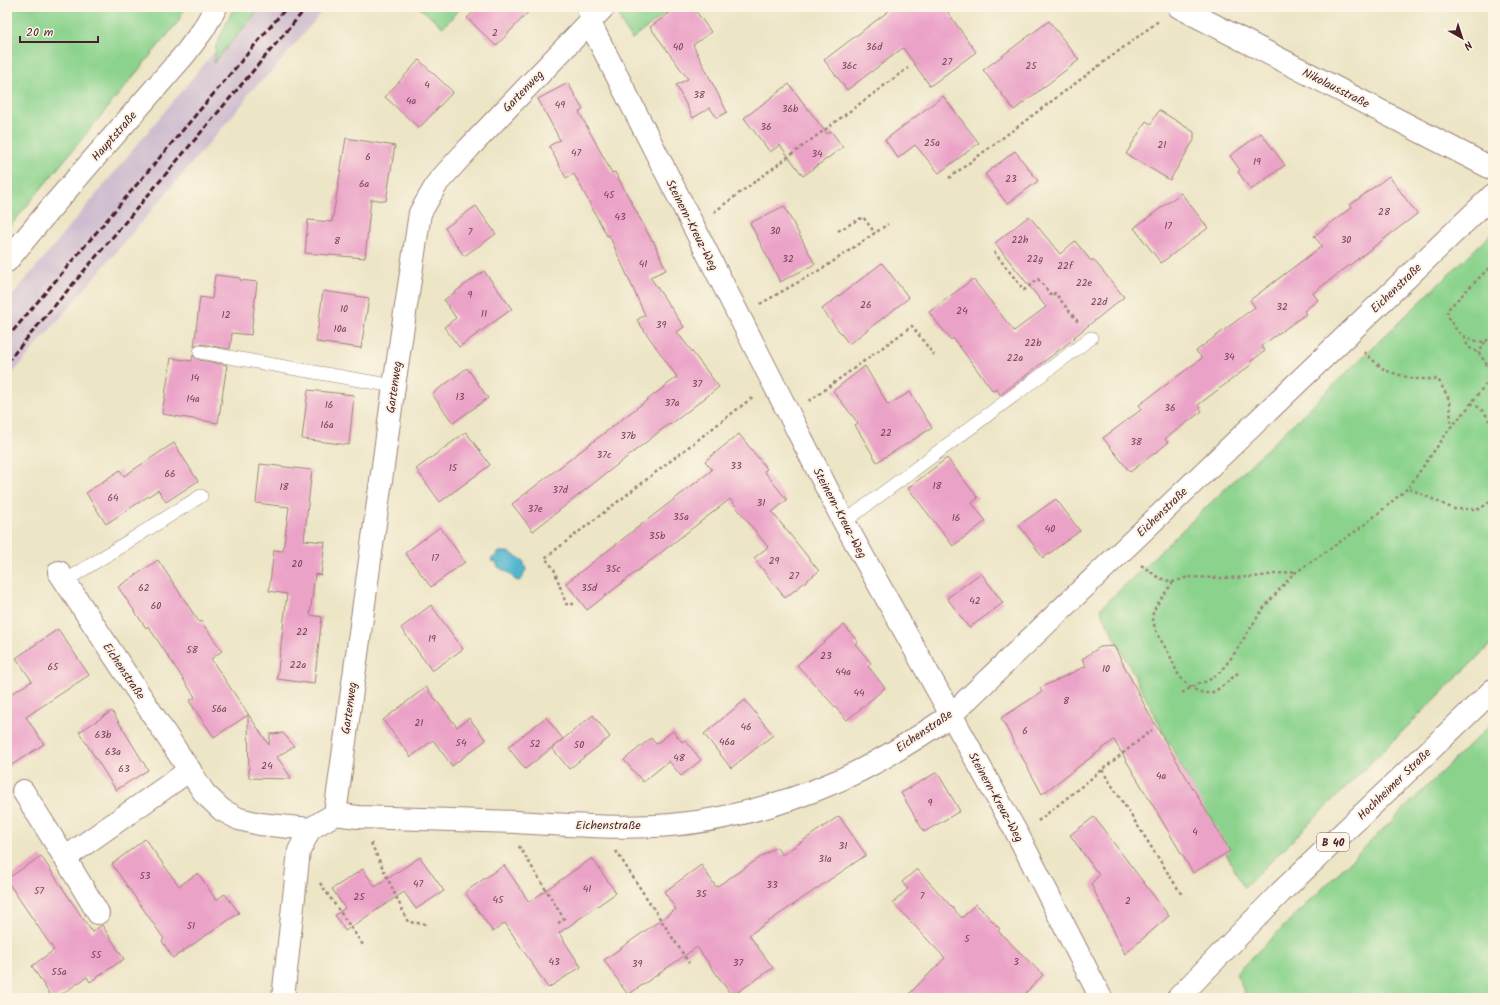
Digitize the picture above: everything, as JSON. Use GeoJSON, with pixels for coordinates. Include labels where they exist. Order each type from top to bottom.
{"type":"FeatureCollection","features":[{"type":"Feature","properties":{"kind":"street","name":"Hauptstraße"},"geometry":{"type":"LineString","coordinates":[[7,261],[50,209],[185,54],[203,30],[216,7]]}},
{"type":"Feature","properties":{"kind":"street","name":"Gartenweg"},"geometry":{"type":"LineString","coordinates":[[335,814],[394,386],[420,213],[438,182],[586,15],[604,7]]}},
{"type":"Feature","properties":{"kind":"street","name":"Nikolausstraße"},"geometry":{"type":"LineString","coordinates":[[1172,12],[1493,169]]}},
{"type":"Feature","properties":{"kind":"street","name":"Steinern-Kreuz-Weg"},"geometry":{"type":"LineString","coordinates":[[586,15],[844,522],[1019,837],[1101,998]]}},
{"type":"Feature","properties":{"kind":"street","name":"Eichenstraße"},"geometry":{"type":"LineString","coordinates":[[335,814],[358,817],[601,827],[671,825],[712,819],[763,807],[814,791],[861,770],[913,741],[951,715],[1493,195]]}},
{"type":"Feature","properties":{"kind":"street","name":"Eichenstraße"},"geometry":{"type":"LineString","coordinates":[[62,577],[206,794],[222,810],[239,819],[260,824],[310,829]]}},
{"type":"Feature","properties":{"kind":"street","name":"Hochheimer Straße"},"geometry":{"type":"LineString","coordinates":[[1178,998],[1281,892],[1493,690]]}},
{"type":"Feature","properties":{"kind":"street"},"geometry":{"type":"LineString","coordinates":[[66,858],[190,770]]}},
{"type":"Feature","properties":{"kind":"street"},"geometry":{"type":"LineString","coordinates":[[23,791],[66,858],[98,913]]}},
{"type":"Feature","properties":{"kind":"street"},"geometry":{"type":"LineString","coordinates":[[283,998],[299,851],[310,829],[335,814]]}},
{"type":"Feature","properties":{"kind":"lane"},"geometry":{"type":"LineString","coordinates":[[844,522],[1091,338]]}},
{"type":"Feature","properties":{"kind":"lane"},"geometry":{"type":"LineString","coordinates":[[200,352],[394,386]]}},
{"type":"Feature","properties":{"kind":"lane"},"geometry":{"type":"LineString","coordinates":[[62,577],[201,496]]}},
{"type":"Feature","properties":{"kind":"path"},"geometry":{"type":"LineString","coordinates":[[950,178],[1172,12]]}},
{"type":"Feature","properties":{"kind":"path"},"geometry":{"type":"LineString","coordinates":[[694,228],[908,68]]}},
{"type":"Feature","properties":{"kind":"path"},"geometry":{"type":"LineString","coordinates":[[838,231],[864,217],[875,233]]}},
{"type":"Feature","properties":{"kind":"path"},"geometry":{"type":"LineString","coordinates":[[739,316],[825,267],[888,224]]}},
{"type":"Feature","properties":{"kind":"path"},"geometry":{"type":"LineString","coordinates":[[994,252],[1024,290],[1038,279],[1052,296],[1055,293],[1091,338]]}},
{"type":"Feature","properties":{"kind":"path"},"geometry":{"type":"LineString","coordinates":[[1493,264],[1446,310],[1450,320],[1464,337],[1468,347],[1480,353],[1487,366],[1493,370]]}},
{"type":"Feature","properties":{"kind":"path"},"geometry":{"type":"LineString","coordinates":[[1488,268],[1493,273]]}},
{"type":"Feature","properties":{"kind":"path"},"geometry":{"type":"LineString","coordinates":[[790,415],[912,326],[934,355]]}},
{"type":"Feature","properties":{"kind":"path"},"geometry":{"type":"LineString","coordinates":[[1346,335],[1384,370],[1413,379],[1438,379],[1450,401],[1451,427]]}},
{"type":"Feature","properties":{"kind":"path"},"geometry":{"type":"LineString","coordinates":[[1480,353],[1485,342],[1493,335]]}},
{"type":"Feature","properties":{"kind":"path"},"geometry":{"type":"LineString","coordinates":[[1464,337],[1475,342],[1485,342]]}},
{"type":"Feature","properties":{"kind":"path"},"geometry":{"type":"LineString","coordinates":[[1182,693],[1192,687],[1208,681],[1220,672],[1232,657],[1262,610],[1292,575],[1363,526],[1408,488],[1451,427],[1464,413],[1493,374]]}},
{"type":"Feature","properties":{"kind":"path"},"geometry":{"type":"LineString","coordinates":[[574,604],[566,604],[554,569],[544,558],[773,382]]}},
{"type":"Feature","properties":{"kind":"path"},"geometry":{"type":"LineString","coordinates":[[1471,404],[1480,408],[1488,416],[1489,421]]}},
{"type":"Feature","properties":{"kind":"path"},"geometry":{"type":"LineString","coordinates":[[1408,488],[1454,509],[1480,509],[1493,499]]}},
{"type":"Feature","properties":{"kind":"path"},"geometry":{"type":"LineString","coordinates":[[1121,551],[1159,578],[1173,582],[1188,577],[1254,577],[1297,571]]}},
{"type":"Feature","properties":{"kind":"path"},"geometry":{"type":"LineString","coordinates":[[1173,582],[1154,611],[1153,618],[1156,630],[1172,660],[1177,673],[1182,680],[1198,692],[1203,693],[1214,692],[1238,673]]}},
{"type":"Feature","properties":{"kind":"path"},"geometry":{"type":"LineString","coordinates":[[1019,837],[1152,730]]}},
{"type":"Feature","properties":{"kind":"path"},"geometry":{"type":"LineString","coordinates":[[1102,770],[1182,895]]}},
{"type":"Feature","properties":{"kind":"path"},"geometry":{"type":"LineString","coordinates":[[358,817],[408,922],[426,924]]}},
{"type":"Feature","properties":{"kind":"path"},"geometry":{"type":"LineString","coordinates":[[504,822],[564,919],[557,924]]}},
{"type":"Feature","properties":{"kind":"path"},"geometry":{"type":"LineString","coordinates":[[601,827],[688,963]]}},
{"type":"Feature","properties":{"kind":"path"},"geometry":{"type":"LineString","coordinates":[[320,882],[363,945]]}},
{"type":"Feature","properties":{"kind":"shaded area"},"geometry":{"type":"Polygon","coordinates":[[[251,7],[326,7],[275,68],[248,94],[244,102],[7,380],[7,302],[251,7]]]}},
{"type":"Feature","properties":{"kind":"green space"},"geometry":{"type":"Polygon","coordinates":[[[7,7],[184,7],[178,22],[7,230],[7,7]]]}},
{"type":"Feature","properties":{"kind":"green space"},"geometry":{"type":"Polygon","coordinates":[[[234,7],[261,7],[214,63],[216,46],[234,7]]]}},
{"type":"Feature","properties":{"kind":"green space"},"geometry":{"type":"Polygon","coordinates":[[[419,7],[462,7],[443,27],[419,7]]]}},
{"type":"Feature","properties":{"kind":"green space"},"geometry":{"type":"Polygon","coordinates":[[[618,7],[674,7],[632,39],[621,22],[618,7]]]}},
{"type":"Feature","properties":{"kind":"green space"},"geometry":{"type":"Polygon","coordinates":[[[1493,232],[1493,642],[1244,888],[1100,609],[1493,232]]]}},
{"type":"Feature","properties":{"kind":"green space"},"geometry":{"type":"Polygon","coordinates":[[[1493,722],[1493,998],[1247,998],[1236,973],[1493,722]]]}},
{"type":"Feature","properties":{"kind":"water"},"geometry":{"type":"Polygon","coordinates":[[[499,552],[508,552],[523,560],[526,570],[523,578],[519,581],[515,580],[509,573],[498,567],[496,562],[491,561],[492,558],[499,552]]]}},
{"type":"Feature","properties":{"kind":"building"},"geometry":{"type":"Polygon","coordinates":[[[479,7],[533,7],[496,46],[467,18],[479,7]]]}},
{"type":"Feature","properties":{"kind":"building"},"geometry":{"type":"Polygon","coordinates":[[[678,7],[693,7],[711,32],[693,45],[727,112],[717,118],[710,108],[693,118],[676,85],[688,79],[650,27],[678,7]]]}},
{"type":"Feature","properties":{"kind":"building"},"geometry":{"type":"Polygon","coordinates":[[[894,7],[944,7],[976,52],[930,86],[903,48],[847,90],[824,60],[894,7]]]}},
{"type":"Feature","properties":{"kind":"building"},"geometry":{"type":"Polygon","coordinates":[[[1049,21],[1079,60],[1014,110],[983,70],[1049,21]]]}},
{"type":"Feature","properties":{"kind":"building"},"geometry":{"type":"Polygon","coordinates":[[[419,60],[453,92],[419,128],[385,97],[419,60]]]}},
{"type":"Feature","properties":{"kind":"building"},"geometry":{"type":"Polygon","coordinates":[[[568,83],[583,110],[579,112],[612,173],[615,172],[652,241],[653,240],[666,270],[650,277],[684,327],[677,332],[719,387],[670,425],[669,424],[533,531],[512,504],[677,377],[637,320],[645,315],[609,235],[607,236],[574,174],[566,178],[549,146],[560,140],[538,99],[568,83]]]}},
{"type":"Feature","properties":{"kind":"building"},"geometry":{"type":"Polygon","coordinates":[[[789,84],[827,134],[831,131],[843,147],[803,176],[780,145],[770,152],[744,118],[789,84]]]}},
{"type":"Feature","properties":{"kind":"building"},"geometry":{"type":"Polygon","coordinates":[[[943,96],[979,143],[939,173],[915,145],[898,158],[885,140],[943,96]]]}},
{"type":"Feature","properties":{"kind":"building"},"geometry":{"type":"Polygon","coordinates":[[[1159,110],[1194,132],[1194,140],[1170,180],[1126,154],[1146,121],[1151,124],[1159,110]]]}},
{"type":"Feature","properties":{"kind":"building"},"geometry":{"type":"Polygon","coordinates":[[[1261,133],[1285,165],[1251,190],[1238,172],[1240,170],[1230,156],[1261,133]]]}},
{"type":"Feature","properties":{"kind":"building"},"geometry":{"type":"Polygon","coordinates":[[[346,138],[395,146],[386,201],[371,199],[365,258],[305,253],[308,220],[332,222],[346,138]]]}},
{"type":"Feature","properties":{"kind":"building"},"geometry":{"type":"Polygon","coordinates":[[[1015,151],[1038,181],[1007,204],[985,174],[1015,151]]]}},
{"type":"Feature","properties":{"kind":"building"},"geometry":{"type":"Polygon","coordinates":[[[1389,176],[1417,214],[1313,293],[1318,300],[1304,311],[1306,314],[1261,346],[1265,351],[1251,361],[1252,364],[1198,405],[1202,411],[1165,439],[1168,443],[1130,472],[1103,438],[1142,409],[1139,405],[1202,358],[1196,351],[1255,307],[1250,300],[1322,246],[1314,236],[1352,207],[1350,205],[1389,176]]]}},
{"type":"Feature","properties":{"kind":"building"},"geometry":{"type":"Polygon","coordinates":[[[1181,193],[1208,228],[1161,263],[1134,228],[1181,193]]]}},
{"type":"Feature","properties":{"kind":"building"},"geometry":{"type":"Polygon","coordinates":[[[476,206],[496,234],[464,256],[445,228],[476,206]]]}},
{"type":"Feature","properties":{"kind":"building"},"geometry":{"type":"Polygon","coordinates":[[[784,206],[815,264],[780,282],[750,223],[784,206]]]}},
{"type":"Feature","properties":{"kind":"building"},"geometry":{"type":"Polygon","coordinates":[[[1029,216],[1060,254],[1075,241],[1091,261],[1093,259],[1124,297],[1074,337],[1075,338],[1000,395],[997,389],[993,391],[953,338],[951,340],[929,312],[973,279],[1014,331],[1046,307],[995,243],[1029,216]]]}},
{"type":"Feature","properties":{"kind":"building"},"geometry":{"type":"Polygon","coordinates":[[[882,263],[909,298],[849,344],[822,309],[882,263]]]}},
{"type":"Feature","properties":{"kind":"building"},"geometry":{"type":"Polygon","coordinates":[[[484,271],[512,309],[459,347],[444,327],[456,318],[444,300],[484,271]]]}},
{"type":"Feature","properties":{"kind":"building"},"geometry":{"type":"Polygon","coordinates":[[[215,275],[257,282],[251,335],[232,333],[230,349],[201,344],[194,347],[200,297],[212,299],[215,275]]]}},
{"type":"Feature","properties":{"kind":"building"},"geometry":{"type":"Polygon","coordinates":[[[323,291],[369,298],[361,348],[316,342],[323,291]]]}},
{"type":"Feature","properties":{"kind":"building"},"geometry":{"type":"Polygon","coordinates":[[[193,355],[199,360],[227,365],[218,423],[162,414],[171,358],[192,361],[193,355]]]}},
{"type":"Feature","properties":{"kind":"building"},"geometry":{"type":"Polygon","coordinates":[[[865,366],[888,405],[910,392],[932,428],[877,462],[855,425],[858,423],[833,391],[865,366]]]}},
{"type":"Feature","properties":{"kind":"building"},"geometry":{"type":"Polygon","coordinates":[[[467,368],[488,398],[453,423],[432,394],[467,368]]]}},
{"type":"Feature","properties":{"kind":"building"},"geometry":{"type":"Polygon","coordinates":[[[308,390],[354,395],[349,445],[302,439],[308,390]]]}},
{"type":"Feature","properties":{"kind":"building"},"geometry":{"type":"Polygon","coordinates":[[[466,432],[490,465],[440,502],[416,469],[466,432]]]}},
{"type":"Feature","properties":{"kind":"building"},"geometry":{"type":"Polygon","coordinates":[[[739,434],[767,469],[764,471],[787,500],[772,512],[819,571],[785,598],[754,558],[768,547],[730,499],[587,610],[566,583],[712,470],[705,461],[739,434]]]}},
{"type":"Feature","properties":{"kind":"building"},"geometry":{"type":"Polygon","coordinates":[[[174,443],[198,481],[166,502],[158,490],[106,524],[86,493],[120,470],[124,476],[174,443]]]}},
{"type":"Feature","properties":{"kind":"building"},"geometry":{"type":"Polygon","coordinates":[[[947,458],[978,498],[972,503],[986,521],[953,546],[908,488],[947,458]]]}},
{"type":"Feature","properties":{"kind":"building"},"geometry":{"type":"Polygon","coordinates":[[[260,464],[312,470],[304,540],[325,542],[321,575],[315,574],[310,615],[322,617],[314,684],[277,679],[287,594],[269,591],[274,550],[283,551],[289,507],[256,503],[260,464]]]}},
{"type":"Feature","properties":{"kind":"building"},"geometry":{"type":"Polygon","coordinates":[[[1056,499],[1080,531],[1043,558],[1019,525],[1056,499]]]}},
{"type":"Feature","properties":{"kind":"building"},"geometry":{"type":"Polygon","coordinates":[[[440,527],[465,562],[431,587],[405,553],[440,527]]]}},
{"type":"Feature","properties":{"kind":"building"},"geometry":{"type":"Polygon","coordinates":[[[158,560],[199,622],[201,621],[222,651],[211,659],[269,745],[270,734],[283,733],[294,746],[277,757],[292,779],[249,778],[248,715],[214,737],[189,701],[195,697],[148,626],[146,628],[118,587],[158,560]]]}},
{"type":"Feature","properties":{"kind":"building"},"geometry":{"type":"Polygon","coordinates":[[[981,573],[1003,603],[969,628],[947,598],[981,573]]]}},
{"type":"Feature","properties":{"kind":"building"},"geometry":{"type":"Polygon","coordinates":[[[431,605],[463,649],[432,671],[401,628],[431,605]]]}},
{"type":"Feature","properties":{"kind":"building"},"geometry":{"type":"Polygon","coordinates":[[[844,625],[858,642],[855,644],[871,663],[868,666],[885,688],[847,720],[797,665],[844,625]]]}},
{"type":"Feature","properties":{"kind":"building"},"geometry":{"type":"Polygon","coordinates":[[[58,629],[89,675],[26,717],[44,744],[7,768],[7,687],[11,694],[32,681],[16,658],[58,629]]]}},
{"type":"Feature","properties":{"kind":"building"},"geometry":{"type":"Polygon","coordinates":[[[1114,646],[1149,714],[1230,851],[1193,873],[1114,740],[1042,794],[1001,718],[1042,692],[1040,688],[1086,666],[1082,659],[1100,647],[1114,646]]]}},
{"type":"Feature","properties":{"kind":"building"},"geometry":{"type":"Polygon","coordinates":[[[426,687],[457,727],[469,718],[486,740],[452,766],[433,740],[411,757],[383,720],[426,687]]]}},
{"type":"Feature","properties":{"kind":"building"},"geometry":{"type":"Polygon","coordinates":[[[745,700],[773,735],[731,768],[704,734],[745,700]]]}},
{"type":"Feature","properties":{"kind":"building"},"geometry":{"type":"Polygon","coordinates":[[[112,711],[148,770],[116,790],[79,732],[112,711]]]}},
{"type":"Feature","properties":{"kind":"building"},"geometry":{"type":"Polygon","coordinates":[[[593,715],[610,737],[569,769],[552,748],[593,715]]]}},
{"type":"Feature","properties":{"kind":"building"},"geometry":{"type":"Polygon","coordinates":[[[546,717],[563,739],[525,769],[508,747],[546,717]]]}},
{"type":"Feature","properties":{"kind":"building"},"geometry":{"type":"Polygon","coordinates":[[[673,731],[682,742],[685,740],[701,760],[681,776],[669,761],[643,782],[624,760],[651,738],[656,744],[673,731]]]}},
{"type":"Feature","properties":{"kind":"building"},"geometry":{"type":"Polygon","coordinates":[[[937,772],[960,811],[924,832],[901,793],[937,772]]]}},
{"type":"Feature","properties":{"kind":"building"},"geometry":{"type":"Polygon","coordinates":[[[839,816],[866,855],[749,935],[773,968],[732,996],[697,947],[628,995],[604,960],[676,909],[664,892],[701,865],[716,887],[776,847],[782,855],[839,816]]]}},
{"type":"Feature","properties":{"kind":"building"},"geometry":{"type":"Polygon","coordinates":[[[1094,817],[1169,916],[1125,954],[1091,884],[1099,875],[1070,835],[1094,817]]]}},
{"type":"Feature","properties":{"kind":"building"},"geometry":{"type":"Polygon","coordinates":[[[145,839],[179,886],[198,873],[216,900],[225,894],[239,913],[173,958],[162,941],[164,939],[112,864],[145,839]]]}},
{"type":"Feature","properties":{"kind":"building"},"geometry":{"type":"Polygon","coordinates":[[[41,856],[92,932],[102,925],[124,959],[90,982],[87,977],[56,998],[52,998],[32,966],[54,950],[7,881],[7,879],[41,856]]]}},
{"type":"Feature","properties":{"kind":"building"},"geometry":{"type":"Polygon","coordinates":[[[420,857],[444,891],[416,909],[404,892],[345,931],[335,915],[345,908],[332,889],[363,869],[375,887],[420,857]]]}},
{"type":"Feature","properties":{"kind":"building"},"geometry":{"type":"Polygon","coordinates":[[[592,858],[616,893],[559,933],[581,967],[548,988],[505,923],[493,932],[465,892],[504,865],[529,902],[592,858]]]}},
{"type":"Feature","properties":{"kind":"building"},"geometry":{"type":"Polygon","coordinates":[[[917,869],[962,918],[976,904],[1000,929],[998,931],[1043,975],[1021,998],[905,998],[945,958],[893,903],[908,889],[902,882],[917,869]]]}},
{"type":"Feature","properties":{"kind":"railway"},"geometry":{"type":"LineString","coordinates":[[7,338],[287,7]]}},
{"type":"Feature","properties":{"kind":"railway"},"geometry":{"type":"LineString","coordinates":[[7,362],[307,7]]}}]}
